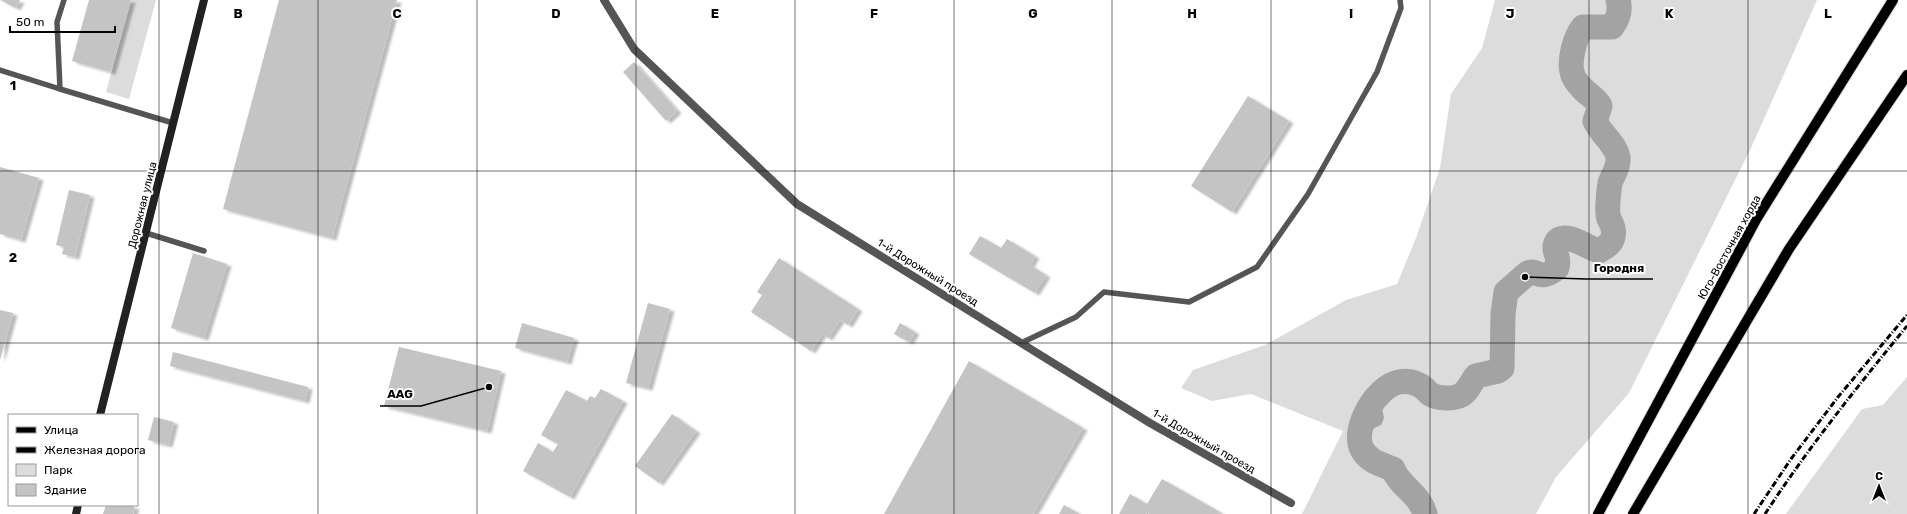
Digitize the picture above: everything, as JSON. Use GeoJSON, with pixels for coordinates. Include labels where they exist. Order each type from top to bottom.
{"type":"FeatureCollection","features":[{"type":"Feature","properties":{"kind":"main road","name":"Дорожная улица"},"geometry":{"type":"LineString","coordinates":[[100,414],[204,0]]}},
{"type":"Feature","properties":{"kind":"main road","name":"Юго-Восточная хорда"},"geometry":{"type":"LineString","coordinates":[[1598,514],[1757,218],[1893,0]]}},
{"type":"Feature","properties":{"kind":"main road"},"geometry":{"type":"LineString","coordinates":[[1633,514],[1789,249],[1907,75]]}},
{"type":"Feature","properties":{"kind":"street","name":"1-й Дорожный проезд"},"geometry":{"type":"LineString","coordinates":[[604,0],[634,49],[797,204],[1150,423],[1291,503]]}},
{"type":"Feature","properties":{"kind":"lane"},"geometry":{"type":"LineString","coordinates":[[60,89],[57,22],[64,0]]}},
{"type":"Feature","properties":{"kind":"lane"},"geometry":{"type":"LineString","coordinates":[[1021,343],[1076,317],[1104,292],[1189,302],[1257,267],[1308,194],[1377,72],[1401,8],[1400,0]]}},
{"type":"Feature","properties":{"kind":"lane"},"geometry":{"type":"LineString","coordinates":[[0,70],[173,123]]}},
{"type":"Feature","properties":{"kind":"lane"},"geometry":{"type":"LineString","coordinates":[[146,234],[204,251]]}},
{"type":"Feature","properties":{"kind":"green space"},"geometry":{"type":"Polygon","coordinates":[[[131,0],[156,0],[129,99],[106,92],[131,0]]]}},
{"type":"Feature","properties":{"kind":"green space"},"geometry":{"type":"Polygon","coordinates":[[[1495,0],[1817,0],[1751,148],[1629,393],[1556,477],[1536,514],[1302,514],[1343,431],[1251,394],[1212,401],[1181,388],[1193,370],[1265,345],[1346,300],[1397,284],[1416,238],[1440,168],[1451,94],[1482,48],[1495,0]]]}},
{"type":"Feature","properties":{"kind":"green space"},"geometry":{"type":"Polygon","coordinates":[[[1907,377],[1907,514],[1786,514],[1862,409],[1883,405],[1907,377]]]}},
{"type":"Feature","properties":{"kind":"shaded area"},"geometry":{"type":"Polygon","coordinates":[[[1369,396],[1380,399],[1384,418],[1381,425],[1366,432],[1356,425],[1353,418],[1357,407],[1369,396]]]}},
{"type":"Feature","properties":{"kind":"building"},"geometry":{"type":"Polygon","coordinates":[[[0,0],[20,0],[16,8],[0,0]]]}},
{"type":"Feature","properties":{"kind":"building"},"geometry":{"type":"Polygon","coordinates":[[[89,0],[131,0],[111,72],[72,61],[89,0]]]}},
{"type":"Feature","properties":{"kind":"building"},"geometry":{"type":"Polygon","coordinates":[[[279,0],[397,0],[332,238],[223,209],[279,0]]]}},
{"type":"Feature","properties":{"kind":"building"},"geometry":{"type":"Polygon","coordinates":[[[634,62],[677,111],[666,121],[623,72],[634,62]]]}},
{"type":"Feature","properties":{"kind":"building"},"geometry":{"type":"Polygon","coordinates":[[[1248,96],[1289,121],[1232,212],[1191,186],[1248,96]]]}},
{"type":"Feature","properties":{"kind":"building"},"geometry":{"type":"Polygon","coordinates":[[[0,167],[39,178],[21,240],[0,234],[0,167]]]}},
{"type":"Feature","properties":{"kind":"building"},"geometry":{"type":"Polygon","coordinates":[[[69,190],[90,195],[75,257],[62,254],[64,247],[56,245],[69,190]]]}},
{"type":"Feature","properties":{"kind":"building"},"geometry":{"type":"Polygon","coordinates":[[[980,236],[1001,248],[1007,239],[1035,256],[1030,265],[1046,275],[1035,293],[969,254],[980,236]]]}},
{"type":"Feature","properties":{"kind":"building"},"geometry":{"type":"Polygon","coordinates":[[[193,253],[227,264],[204,338],[171,328],[193,253]]]}},
{"type":"Feature","properties":{"kind":"building"},"geometry":{"type":"Polygon","coordinates":[[[779,258],[858,309],[848,325],[840,320],[828,338],[822,334],[811,351],[751,312],[762,295],[757,292],[779,258]]]}},
{"type":"Feature","properties":{"kind":"building"},"geometry":{"type":"Polygon","coordinates":[[[648,303],[670,309],[648,388],[626,383],[648,303]]]}},
{"type":"Feature","properties":{"kind":"building"},"geometry":{"type":"Polygon","coordinates":[[[0,310],[13,313],[0,360],[0,310]]]}},
{"type":"Feature","properties":{"kind":"building"},"geometry":{"type":"Polygon","coordinates":[[[522,323],[574,338],[567,362],[515,348],[522,323]]]}},
{"type":"Feature","properties":{"kind":"building"},"geometry":{"type":"Polygon","coordinates":[[[900,323],[915,332],[909,342],[894,334],[900,323]]]}},
{"type":"Feature","properties":{"kind":"building"},"geometry":{"type":"Polygon","coordinates":[[[399,347],[501,371],[487,431],[384,406],[399,347]]]}},
{"type":"Feature","properties":{"kind":"building"},"geometry":{"type":"Polygon","coordinates":[[[173,352],[308,387],[305,401],[170,366],[173,352]]]}},
{"type":"Feature","properties":{"kind":"building"},"geometry":{"type":"Polygon","coordinates":[[[969,361],[1083,428],[1033,514],[884,514],[969,361]]]}},
{"type":"Feature","properties":{"kind":"building"},"geometry":{"type":"Polygon","coordinates":[[[601,389],[623,401],[570,497],[523,471],[538,443],[553,452],[558,444],[541,435],[566,390],[587,401],[590,396],[595,398],[601,389]]]}},
{"type":"Feature","properties":{"kind":"building"},"geometry":{"type":"Polygon","coordinates":[[[672,414],[696,431],[659,483],[635,466],[672,414]]]}},
{"type":"Feature","properties":{"kind":"building"},"geometry":{"type":"Polygon","coordinates":[[[154,417],[174,422],[168,445],[148,440],[154,417]]]}},
{"type":"Feature","properties":{"kind":"building"},"geometry":{"type":"Polygon","coordinates":[[[1162,479],[1220,512],[1218,514],[1150,514],[1147,512],[1146,514],[1119,514],[1130,494],[1147,504],[1162,479]]]}},
{"type":"Feature","properties":{"kind":"building"},"geometry":{"type":"Polygon","coordinates":[[[1064,505],[1080,514],[1059,514],[1064,505]]]}},
{"type":"Feature","properties":{"kind":"building"},"geometry":{"type":"Polygon","coordinates":[[[106,506],[135,507],[133,514],[103,514],[106,506]]]}},
{"type":"Feature","properties":{"kind":"waterway"},"geometry":{"type":"LineString","coordinates":[[1425,514],[1414,495],[1400,481],[1393,469],[1370,459],[1364,452],[1359,438],[1360,429],[1364,418],[1375,399],[1391,385],[1399,382],[1413,382],[1434,396],[1454,398],[1463,394],[1476,376],[1498,371],[1502,368],[1503,314],[1506,292],[1528,273],[1534,272],[1542,275],[1557,268],[1558,261],[1555,246],[1558,240],[1562,238],[1575,240],[1599,251],[1608,246],[1611,242],[1614,233],[1608,217],[1608,198],[1610,183],[1617,168],[1618,157],[1614,147],[1600,130],[1595,121],[1600,106],[1576,81],[1573,76],[1571,61],[1575,42],[1583,27],[1612,27],[1618,14],[1618,0]]}},
{"type":"Feature","properties":{"kind":"railway"},"geometry":{"type":"LineString","coordinates":[[1754,514],[1791,459],[1838,397],[1907,315]]}},
{"type":"Feature","properties":{"kind":"railway"},"geometry":{"type":"LineString","coordinates":[[1765,514],[1781,489],[1851,395],[1907,326]]}},
{"type":"Feature","properties":{"kind":"place","name":"Городня"},"geometry":{"type":"Point","coordinates":[1525,277]}},
{"type":"Feature","properties":{"kind":"place","name":"AAG"},"geometry":{"type":"Point","coordinates":[489,387]}}]}
